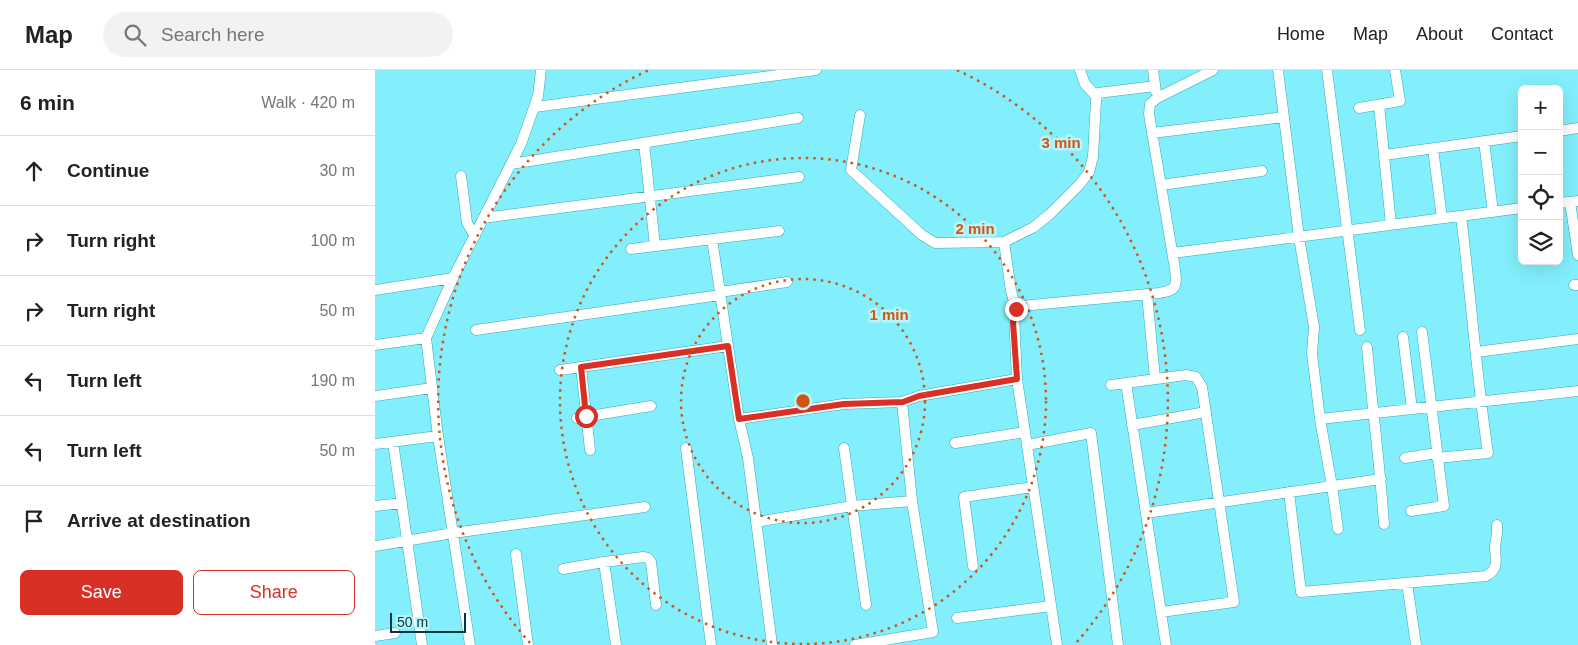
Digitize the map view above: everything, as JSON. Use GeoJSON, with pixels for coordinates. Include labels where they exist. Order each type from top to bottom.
{"type":"FeatureCollection","features":[{"type":"Feature","properties":{"kind":"street"},"geometry":{"type":"LineString","coordinates":[[470,645],[437,436],[426,338],[453,278],[521,144],[535,107],[541,80],[541,70]]}},
{"type":"Feature","properties":{"kind":"street"},"geometry":{"type":"LineString","coordinates":[[535,107],[816,70]]}},
{"type":"Feature","properties":{"kind":"street"},"geometry":{"type":"LineString","coordinates":[[1080,70],[1085,84],[1097,96]]}},
{"type":"Feature","properties":{"kind":"street"},"geometry":{"type":"LineString","coordinates":[[1153,70],[1157,98]]}},
{"type":"Feature","properties":{"kind":"street"},"geometry":{"type":"LineString","coordinates":[[1016,309],[1021,306],[1170,291],[1175,287],[1177,282],[1149,114],[1150,104],[1157,98],[1213,70]]}},
{"type":"Feature","properties":{"kind":"street"},"geometry":{"type":"LineString","coordinates":[[1278,70],[1299,237],[1314,327],[1312,354],[1320,419],[1338,530]]}},
{"type":"Feature","properties":{"kind":"street"},"geometry":{"type":"LineString","coordinates":[[1327,70],[1360,330]]}},
{"type":"Feature","properties":{"kind":"street"},"geometry":{"type":"LineString","coordinates":[[1359,108],[1400,102],[1395,70]]}},
{"type":"Feature","properties":{"kind":"street"},"geometry":{"type":"LineString","coordinates":[[860,115],[851,170],[922,235],[935,243],[1003,242],[1033,227],[1050,214],[1080,184],[1089,172],[1093,149],[1097,96],[1101,92],[1155,86]]}},
{"type":"Feature","properties":{"kind":"street"},"geometry":{"type":"LineString","coordinates":[[1379,105],[1391,225]]}},
{"type":"Feature","properties":{"kind":"street"},"geometry":{"type":"LineString","coordinates":[[1152,133],[1284,117]]}},
{"type":"Feature","properties":{"kind":"street"},"geometry":{"type":"LineString","coordinates":[[511,164],[798,118]]}},
{"type":"Feature","properties":{"kind":"street"},"geometry":{"type":"LineString","coordinates":[[1563,130],[1578,128]]}},
{"type":"Feature","properties":{"kind":"street"},"geometry":{"type":"LineString","coordinates":[[1384,156],[1518,137]]}},
{"type":"Feature","properties":{"kind":"street"},"geometry":{"type":"LineString","coordinates":[[1484,141],[1493,212]]}},
{"type":"Feature","properties":{"kind":"street"},"geometry":{"type":"LineString","coordinates":[[644,143],[655,246]]}},
{"type":"Feature","properties":{"kind":"street"},"geometry":{"type":"LineString","coordinates":[[1433,148],[1442,218]]}},
{"type":"Feature","properties":{"kind":"street"},"geometry":{"type":"LineString","coordinates":[[1161,185],[1262,170]]}},
{"type":"Feature","properties":{"kind":"street"},"geometry":{"type":"LineString","coordinates":[[461,176],[467,223],[475,236]]}},
{"type":"Feature","properties":{"kind":"street"},"geometry":{"type":"LineString","coordinates":[[483,218],[799,177]]}},
{"type":"Feature","properties":{"kind":"street"},"geometry":{"type":"LineString","coordinates":[[1574,201],[1578,254]]}},
{"type":"Feature","properties":{"kind":"street"},"geometry":{"type":"LineString","coordinates":[[1173,253],[1518,209]]}},
{"type":"Feature","properties":{"kind":"street"},"geometry":{"type":"LineString","coordinates":[[1405,458],[1488,453],[1461,216]]}},
{"type":"Feature","properties":{"kind":"street"},"geometry":{"type":"LineString","coordinates":[[631,249],[779,231]]}},
{"type":"Feature","properties":{"kind":"street"},"geometry":{"type":"LineString","coordinates":[[712,239],[739,419],[748,458],[771,645]]}},
{"type":"Feature","properties":{"kind":"street"},"geometry":{"type":"LineString","coordinates":[[1003,242],[1016,309],[1013,322],[1017,379],[1057,645]]}},
{"type":"Feature","properties":{"kind":"street"},"geometry":{"type":"LineString","coordinates":[[375,290],[453,278]]}},
{"type":"Feature","properties":{"kind":"street"},"geometry":{"type":"LineString","coordinates":[[476,330],[720,294],[787,282]]}},
{"type":"Feature","properties":{"kind":"street"},"geometry":{"type":"LineString","coordinates":[[1147,294],[1155,379]]}},
{"type":"Feature","properties":{"kind":"street"},"geometry":{"type":"LineString","coordinates":[[1411,511],[1444,506],[1422,332]]}},
{"type":"Feature","properties":{"kind":"street"},"geometry":{"type":"LineString","coordinates":[[1403,337],[1412,409]]}},
{"type":"Feature","properties":{"kind":"street"},"geometry":{"type":"LineString","coordinates":[[375,345],[426,338]]}},
{"type":"Feature","properties":{"kind":"street"},"geometry":{"type":"LineString","coordinates":[[1476,352],[1578,339]]}},
{"type":"Feature","properties":{"kind":"street"},"geometry":{"type":"LineString","coordinates":[[560,370],[728,346]]}},
{"type":"Feature","properties":{"kind":"street"},"geometry":{"type":"LineString","coordinates":[[1367,347],[1372,413],[1385,524]]}},
{"type":"Feature","properties":{"kind":"street"},"geometry":{"type":"LineString","coordinates":[[581,367],[582,417],[590,450]]}},
{"type":"Feature","properties":{"kind":"street"},"geometry":{"type":"LineString","coordinates":[[1111,385],[1186,375],[1196,377],[1202,387],[1234,602],[1161,612]]}},
{"type":"Feature","properties":{"kind":"street"},"geometry":{"type":"LineString","coordinates":[[739,419],[844,404],[903,402],[919,396],[1017,379]]}},
{"type":"Feature","properties":{"kind":"street"},"geometry":{"type":"LineString","coordinates":[[1126,383],[1166,645]]}},
{"type":"Feature","properties":{"kind":"street"},"geometry":{"type":"LineString","coordinates":[[375,396],[432,388]]}},
{"type":"Feature","properties":{"kind":"street"},"geometry":{"type":"LineString","coordinates":[[1320,419],[1578,391]]}},
{"type":"Feature","properties":{"kind":"street"},"geometry":{"type":"LineString","coordinates":[[855,645],[933,632],[912,501],[903,402]]}},
{"type":"Feature","properties":{"kind":"street"},"geometry":{"type":"LineString","coordinates":[[582,417],[651,406]]}},
{"type":"Feature","properties":{"kind":"street"},"geometry":{"type":"LineString","coordinates":[[1132,424],[1205,412]]}},
{"type":"Feature","properties":{"kind":"street"},"geometry":{"type":"LineString","coordinates":[[955,442],[1025,432]]}},
{"type":"Feature","properties":{"kind":"street"},"geometry":{"type":"LineString","coordinates":[[1027,445],[1091,433],[1118,645]]}},
{"type":"Feature","properties":{"kind":"street"},"geometry":{"type":"LineString","coordinates":[[375,444],[437,436]]}},
{"type":"Feature","properties":{"kind":"street"},"geometry":{"type":"LineString","coordinates":[[393,442],[421,645]]}},
{"type":"Feature","properties":{"kind":"street"},"geometry":{"type":"LineString","coordinates":[[686,448],[711,645]]}},
{"type":"Feature","properties":{"kind":"street"},"geometry":{"type":"LineString","coordinates":[[845,448],[866,605]]}},
{"type":"Feature","properties":{"kind":"street"},"geometry":{"type":"LineString","coordinates":[[1146,514],[1381,479]]}},
{"type":"Feature","properties":{"kind":"street"},"geometry":{"type":"LineString","coordinates":[[973,566],[964,497],[1033,487]]}},
{"type":"Feature","properties":{"kind":"street"},"geometry":{"type":"LineString","coordinates":[[1289,492],[1301,592],[1486,576],[1493,572],[1496,566],[1495,545],[1498,534],[1497,525]]}},
{"type":"Feature","properties":{"kind":"street"},"geometry":{"type":"LineString","coordinates":[[756,522],[853,506],[912,501]]}},
{"type":"Feature","properties":{"kind":"street"},"geometry":{"type":"LineString","coordinates":[[375,506],[402,503]]}},
{"type":"Feature","properties":{"kind":"street"},"geometry":{"type":"LineString","coordinates":[[375,546],[453,533],[645,507]]}},
{"type":"Feature","properties":{"kind":"street"},"geometry":{"type":"LineString","coordinates":[[515,554],[528,645]]}},
{"type":"Feature","properties":{"kind":"street"},"geometry":{"type":"LineString","coordinates":[[563,569],[604,562],[648,558],[651,562],[657,605]]}},
{"type":"Feature","properties":{"kind":"street"},"geometry":{"type":"LineString","coordinates":[[604,562],[616,645]]}},
{"type":"Feature","properties":{"kind":"street"},"geometry":{"type":"LineString","coordinates":[[1407,584],[1416,645]]}},
{"type":"Feature","properties":{"kind":"street"},"geometry":{"type":"LineString","coordinates":[[957,618],[1051,606]]}},
{"type":"Feature","properties":{"kind":"street"},"geometry":{"type":"LineString","coordinates":[[375,636],[395,633]]}},
{"type":"Feature","properties":{"kind":"route"},"geometry":{"type":"LineString","coordinates":[[586,416],[581,367],[728,346],[739,419],[844,404],[903,402],[919,396],[1017,379],[1013,322],[1016,309]]}}]}
